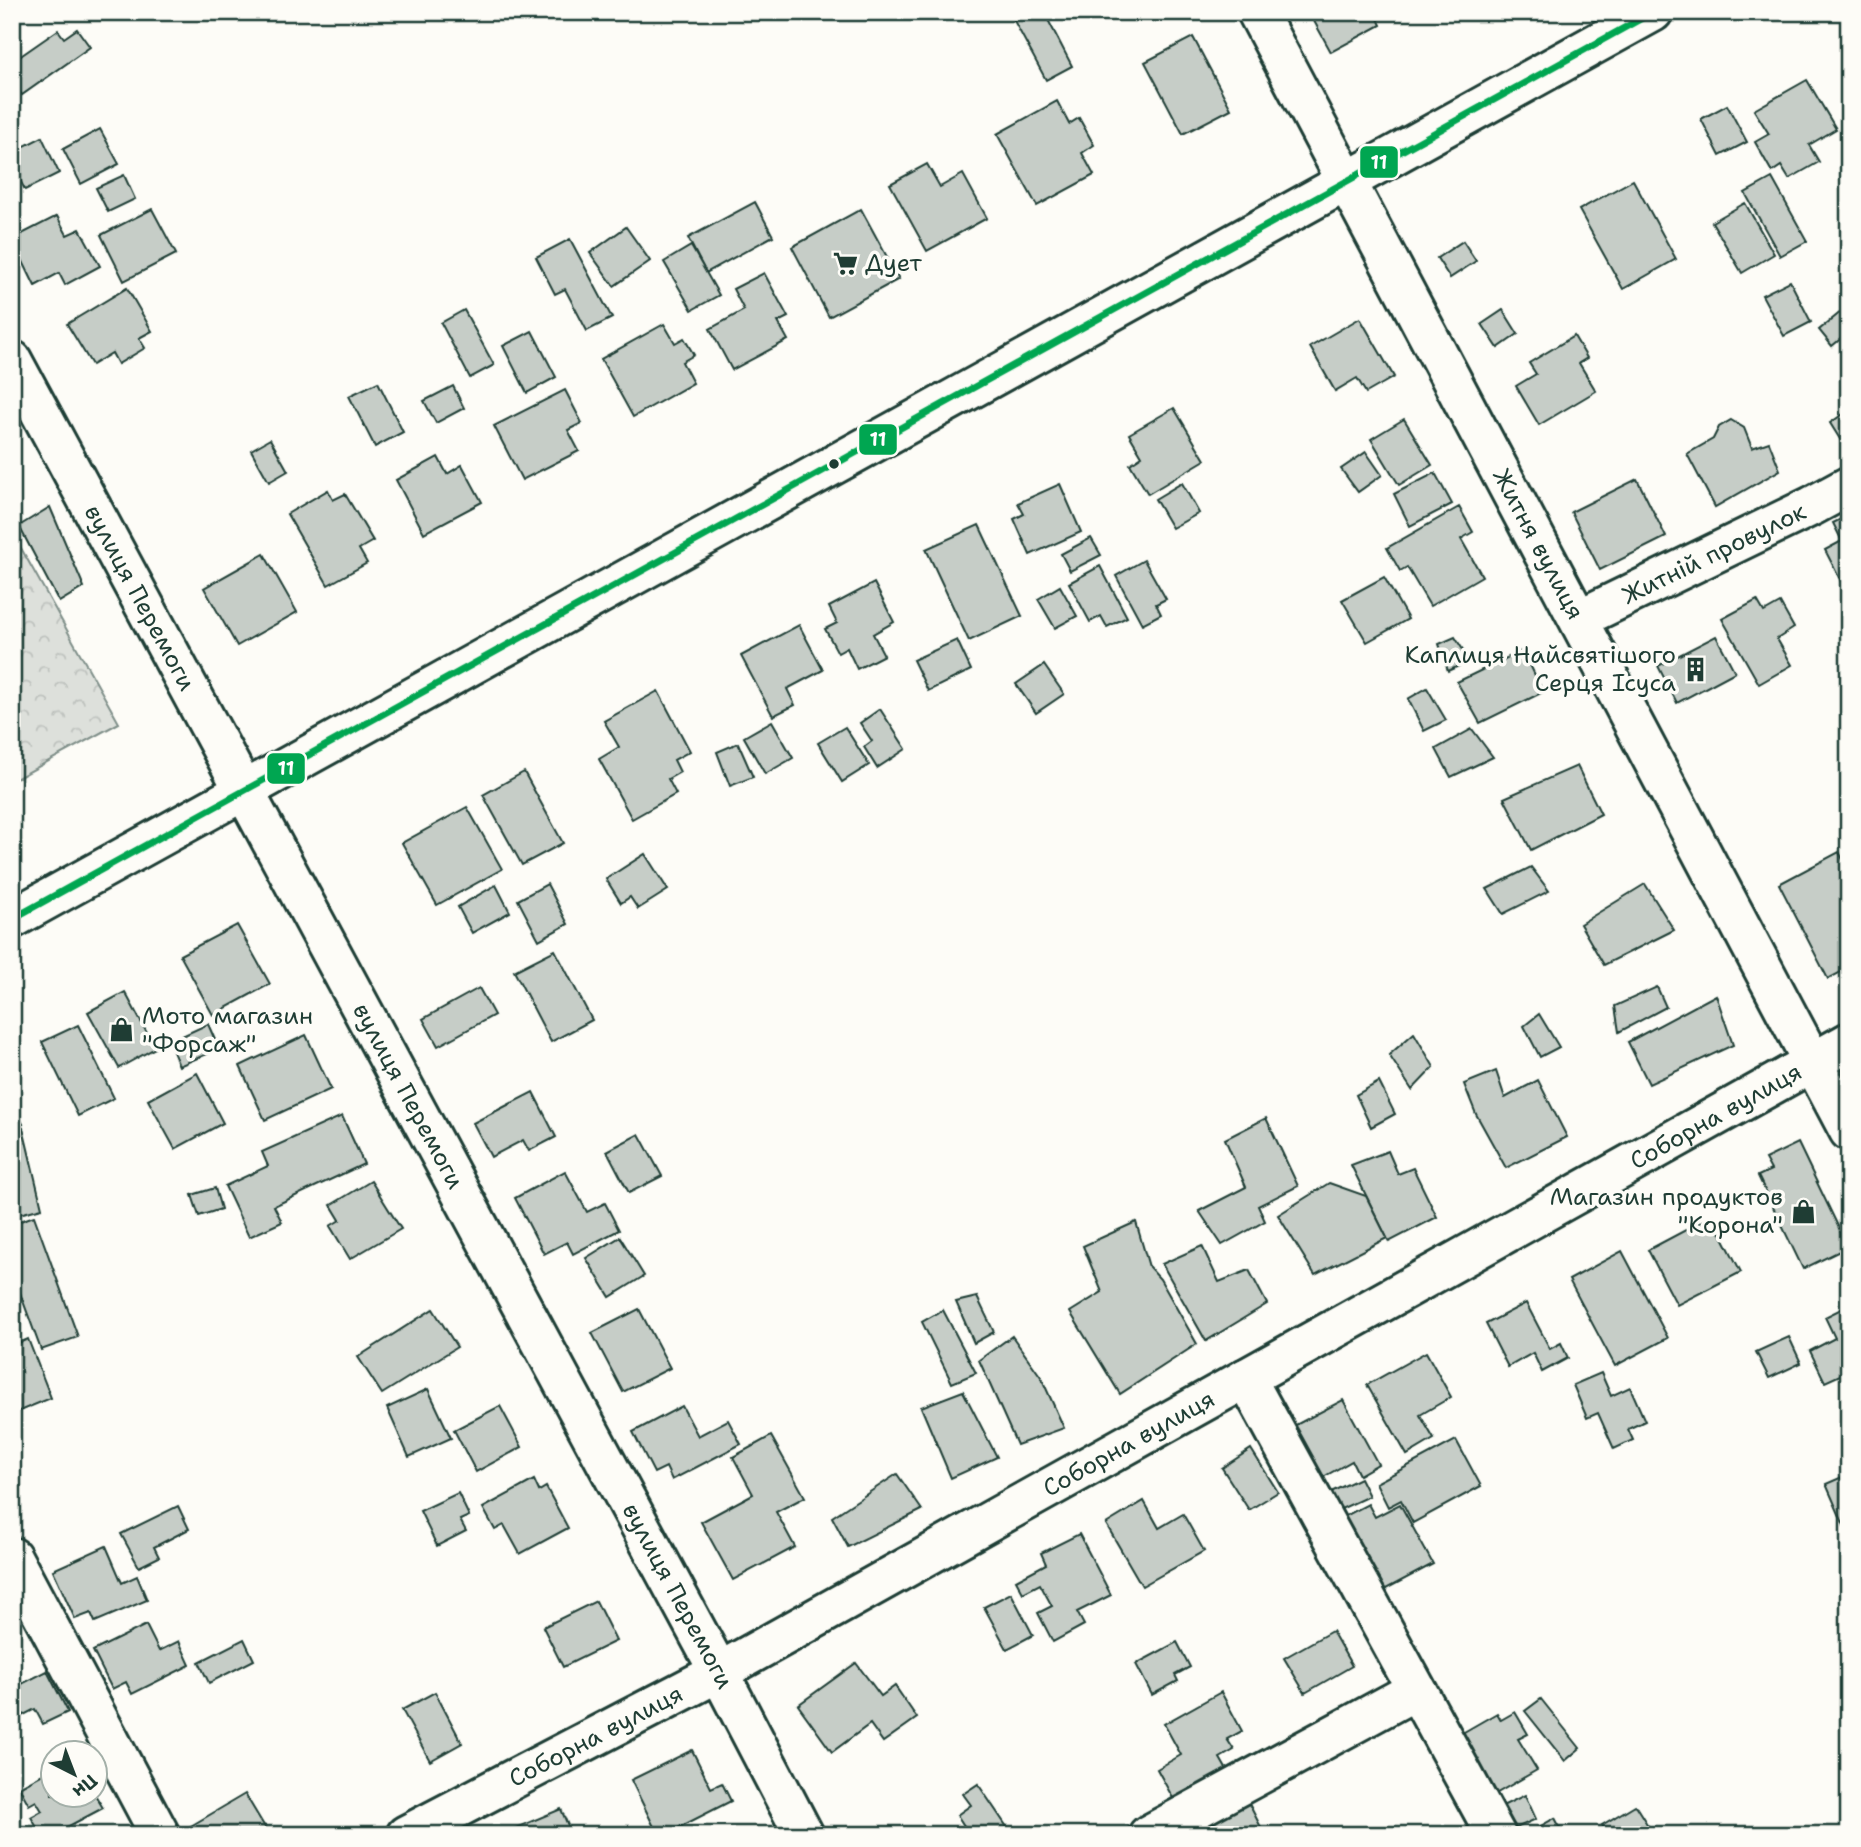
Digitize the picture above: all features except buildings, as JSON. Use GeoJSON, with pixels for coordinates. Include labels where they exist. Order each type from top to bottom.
{"type":"FeatureCollection","features":[{"type":"Feature","properties":{"kind":"street","name":"Житня вулиця"},"geometry":{"type":"LineString","coordinates":[[1257,12],[1849,1130]]}},
{"type":"Feature","properties":{"kind":"street"},"geometry":{"type":"LineString","coordinates":[[12,919],[244,793],[1346,179],[1653,12]]}},
{"type":"Feature","properties":{"kind":"street","name":"вулиця Перемоги"},"geometry":{"type":"LineString","coordinates":[[12,360],[719,1672],[804,1835]]}},
{"type":"Feature","properties":{"kind":"street","name":"Житній провулок"},"geometry":{"type":"LineString","coordinates":[[1578,619],[1849,486]]}},
{"type":"Feature","properties":{"kind":"street","name":"Соборна вулиця"},"geometry":{"type":"LineString","coordinates":[[406,1835],[719,1672],[1849,1042]]}},
{"type":"Feature","properties":{"kind":"street"},"geometry":{"type":"LineString","coordinates":[[1246,1378],[1496,1835]]}},
{"type":"Feature","properties":{"kind":"street"},"geometry":{"type":"LineString","coordinates":[[12,1557],[160,1835]]}},
{"type":"Feature","properties":{"kind":"street"},"geometry":{"type":"LineString","coordinates":[[1148,1835],[1416,1690]]}},
{"type":"Feature","properties":{"kind":"green space"},"geometry":{"type":"Polygon","coordinates":[[[12,532],[119,723],[12,781],[12,532]]]}},
{"type":"Feature","properties":{"kind":"transit line","name":"11"},"geometry":{"type":"LineString","coordinates":[[12,919],[1653,12]]}},
{"type":"Feature","properties":{"kind":"place","name":"Дует"},"geometry":{"type":"Point","coordinates":[845,263]}},
{"type":"Feature","properties":{"kind":"place","name":"Каплиця Найсвятішого Серця Ісуса"},"geometry":{"type":"Point","coordinates":[1696,669]}},
{"type":"Feature","properties":{"kind":"place","name":"Мото магазин \"Форсаж\""},"geometry":{"type":"Point","coordinates":[122,1030]}},
{"type":"Feature","properties":{"kind":"place","name":"Магазин продуктов \"Корона\""},"geometry":{"type":"Point","coordinates":[1803,1211]}}]}
